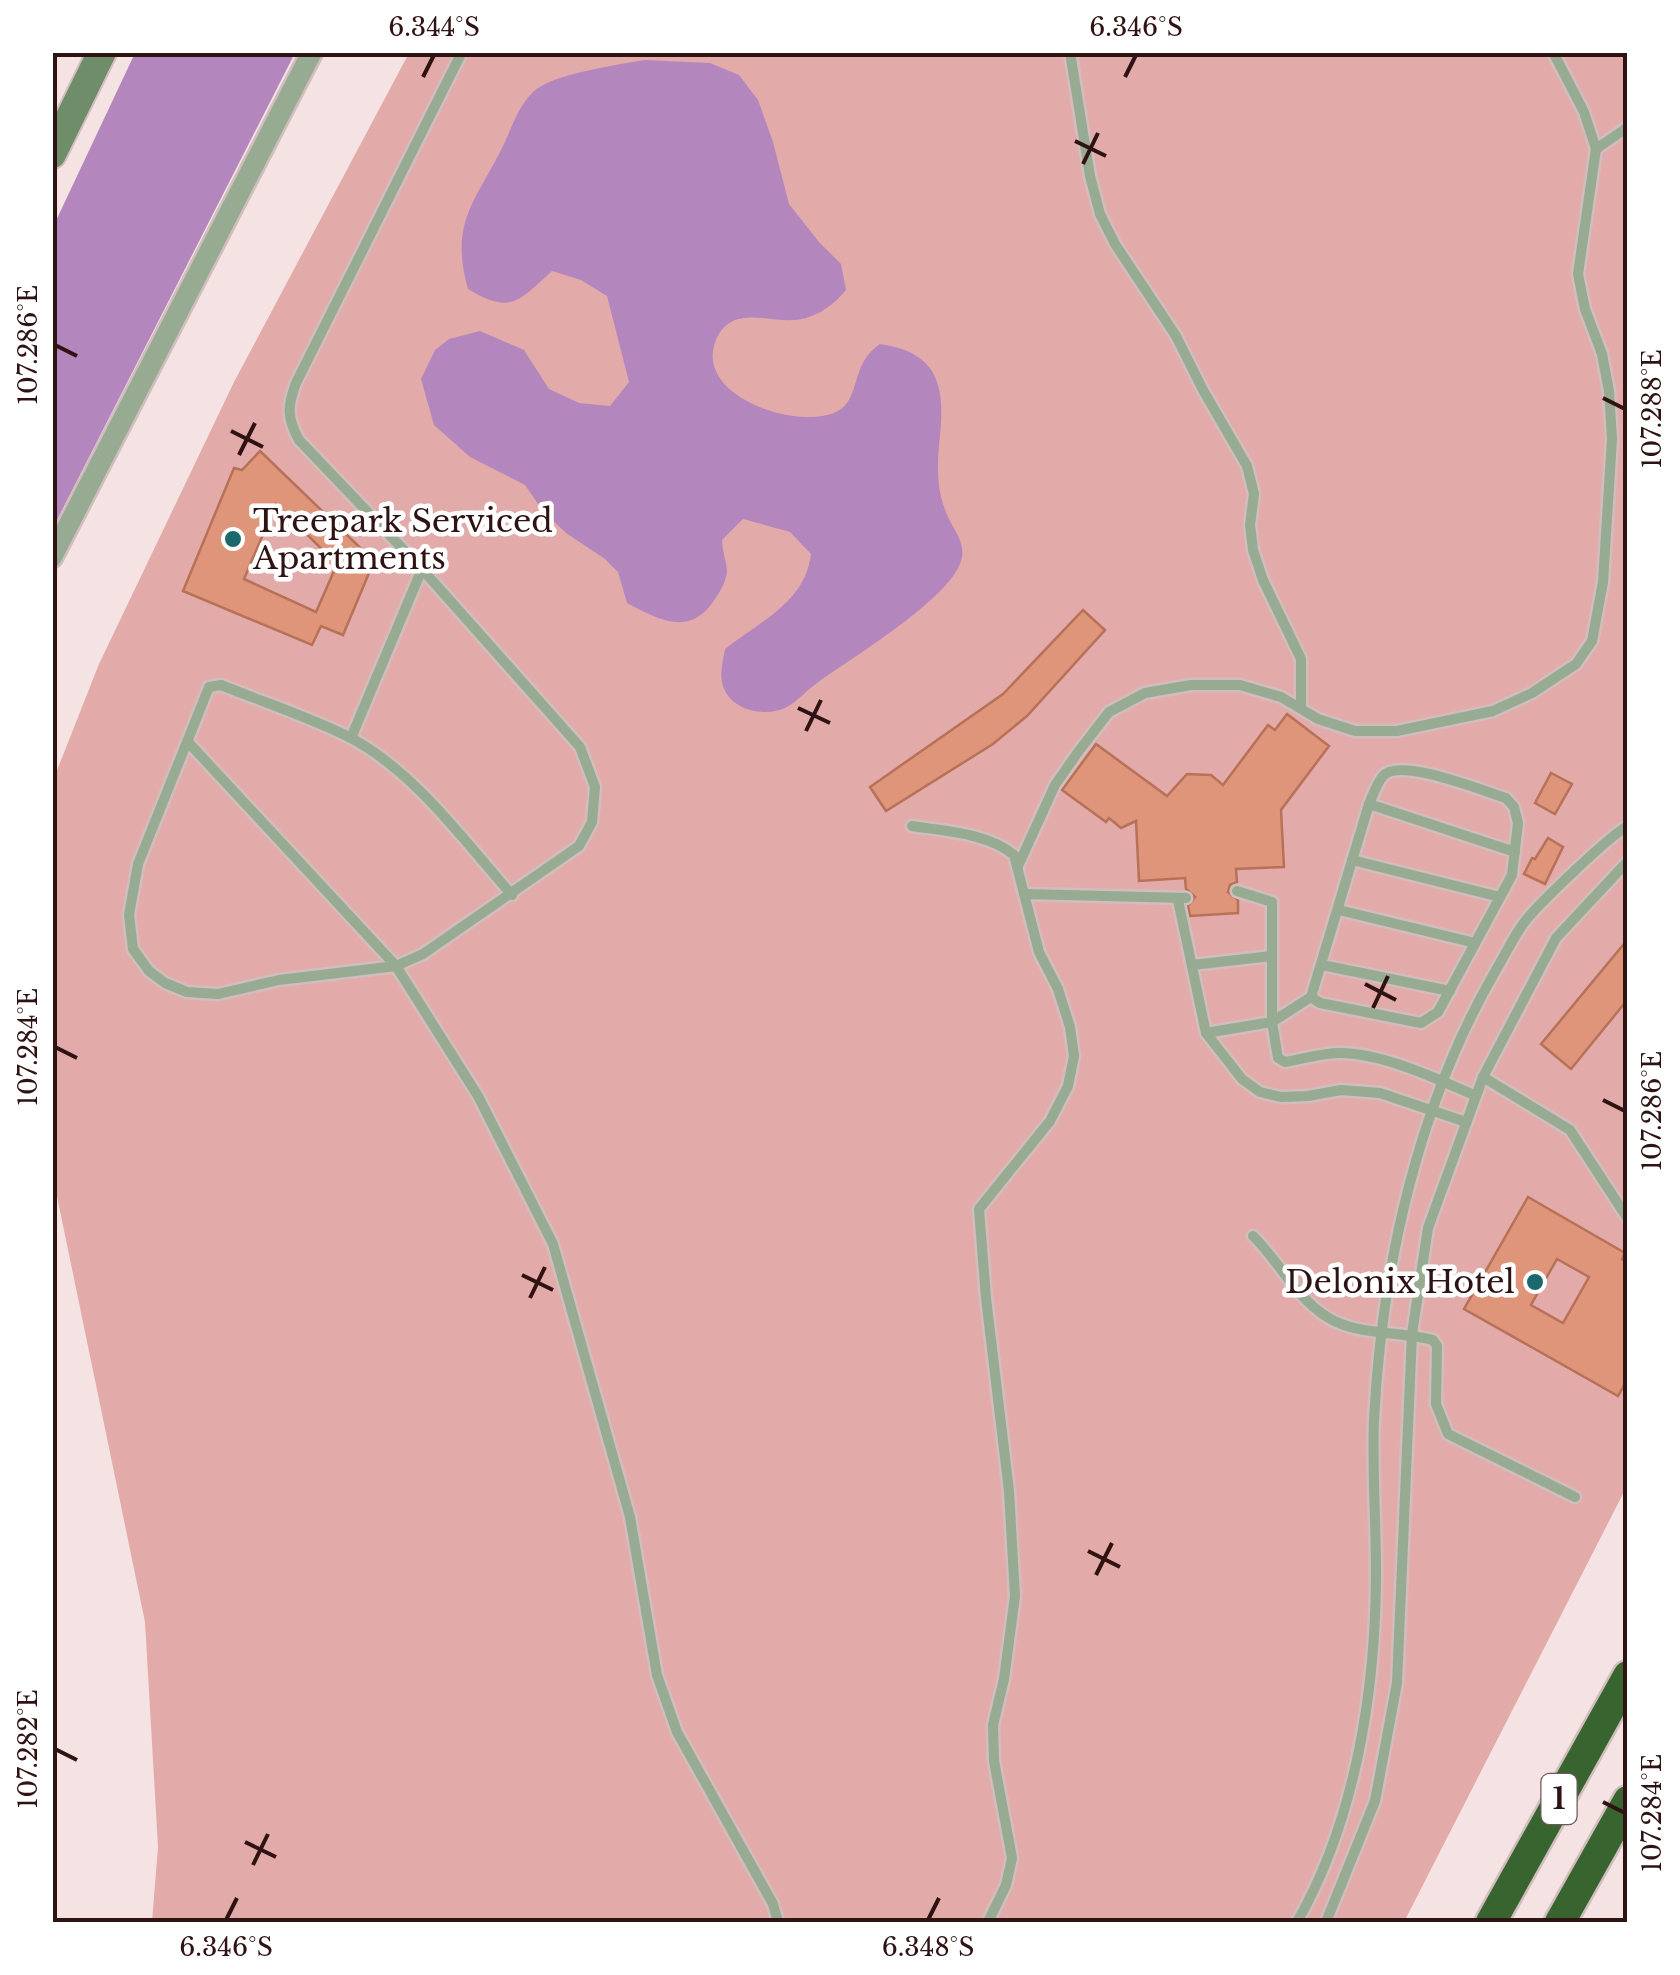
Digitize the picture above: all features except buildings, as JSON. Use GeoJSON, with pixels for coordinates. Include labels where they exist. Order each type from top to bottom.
{"type":"FeatureCollection","features":[{"type":"Feature","properties":{"kind":"highway","name":"1"},"geometry":{"type":"LineString","coordinates":[[1490,1922],[1628,1676]]}},
{"type":"Feature","properties":{"kind":"highway","name":"1"},"geometry":{"type":"LineString","coordinates":[[1560,1922],[1628,1801]]}},
{"type":"Feature","properties":{"kind":"main road"},"geometry":{"type":"LineString","coordinates":[[52,154],[102,52]]}},
{"type":"Feature","properties":{"kind":"street"},"geometry":{"type":"LineString","coordinates":[[52,557],[312,52]]}},
{"type":"Feature","properties":{"kind":"lane"},"geometry":{"type":"LineString","coordinates":[[462,52],[287,406],[289,422],[299,440],[422,569],[580,747],[595,787],[592,822],[579,846],[512,894],[422,954],[396,966],[280,980],[218,994],[187,992],[165,983],[132,950],[128,915],[138,864],[210,688],[221,685],[351,738],[414,786],[512,894]]}},
{"type":"Feature","properties":{"kind":"lane"},"geometry":{"type":"LineString","coordinates":[[1070,52],[1100,214],[1115,244],[1176,336],[1247,466],[1254,494],[1250,525],[1253,550],[1301,659],[1302,708]]}},
{"type":"Feature","properties":{"kind":"lane"},"geometry":{"type":"LineString","coordinates":[[1018,866],[1054,784],[1109,712],[1126,701],[1170,687],[1240,685],[1281,697],[1318,719],[1355,731],[1397,731],[1493,711],[1532,694],[1576,664],[1592,640],[1602,582],[1612,438],[1610,391],[1578,274],[1596,150],[1584,112],[1553,52]]}},
{"type":"Feature","properties":{"kind":"lane"},"geometry":{"type":"LineString","coordinates":[[1596,150],[1628,127]]}},
{"type":"Feature","properties":{"kind":"lane"},"geometry":{"type":"LineString","coordinates":[[351,738],[422,569]]}},
{"type":"Feature","properties":{"kind":"lane"},"geometry":{"type":"LineString","coordinates":[[188,742],[396,966],[478,1096],[552,1244],[630,1517],[656,1675],[676,1732],[773,1904],[778,1922]]}},
{"type":"Feature","properties":{"kind":"lane"},"geometry":{"type":"LineString","coordinates":[[1206,1032],[1272,1022],[1311,997],[1369,804],[1382,776],[1394,770],[1419,772],[1506,798],[1514,807],[1518,823],[1512,875],[1438,1012],[1421,1024],[1320,1003],[1311,997]]}},
{"type":"Feature","properties":{"kind":"lane"},"geometry":{"type":"LineString","coordinates":[[1369,804],[1514,852]]}},
{"type":"Feature","properties":{"kind":"lane"},"geometry":{"type":"LineString","coordinates":[[912,826],[970,836],[1014,855],[1039,952],[1058,989],[1070,1027],[1074,1056],[1068,1086],[1050,1121],[979,1209],[1015,1596],[1004,1680],[993,1725],[994,1762],[1012,1858],[1006,1886],[988,1922]]}},
{"type":"Feature","properties":{"kind":"lane"},"geometry":{"type":"LineString","coordinates":[[1297,1922],[1318,1886],[1348,1795],[1372,1680],[1376,1575],[1374,1422],[1382,1333],[1401,1216],[1442,1081],[1471,1013],[1525,921],[1625,830]]}},
{"type":"Feature","properties":{"kind":"lane"},"geometry":{"type":"LineString","coordinates":[[1352,860],[1500,897]]}},
{"type":"Feature","properties":{"kind":"lane"},"geometry":{"type":"LineString","coordinates":[[1326,1922],[1374,1800],[1397,1683],[1412,1334],[1428,1228],[1483,1077],[1556,938],[1628,861]]}},
{"type":"Feature","properties":{"kind":"lane"},"geometry":{"type":"LineString","coordinates":[[1238,891],[1272,902],[1272,1022],[1275,1052],[1285,1062],[1340,1053],[1372,1058],[1476,1096]]}},
{"type":"Feature","properties":{"kind":"lane"},"geometry":{"type":"LineString","coordinates":[[1024,894],[1182,899],[1206,1032],[1225,1060],[1260,1092],[1281,1097],[1340,1090],[1380,1093],[1466,1122]]}},
{"type":"Feature","properties":{"kind":"lane"},"geometry":{"type":"LineString","coordinates":[[1338,910],[1475,943]]}},
{"type":"Feature","properties":{"kind":"lane"},"geometry":{"type":"LineString","coordinates":[[1192,965],[1272,956]]}},
{"type":"Feature","properties":{"kind":"lane"},"geometry":{"type":"LineString","coordinates":[[1322,965],[1450,990]]}},
{"type":"Feature","properties":{"kind":"lane"},"geometry":{"type":"LineString","coordinates":[[1483,1077],[1570,1130],[1628,1219]]}},
{"type":"Feature","properties":{"kind":"lane"},"geometry":{"type":"LineString","coordinates":[[1253,1236],[1275,1256],[1305,1299],[1329,1318],[1382,1333],[1412,1334],[1434,1340],[1438,1346],[1436,1404],[1448,1434],[1575,1498]]}},
{"type":"Feature","properties":{"kind":"shaded area"},"geometry":{"type":"Polygon","coordinates":[[[135,53],[295,53],[53,528],[53,227],[135,53]]]}},
{"type":"Feature","properties":{"kind":"shaded area"},"geometry":{"type":"Polygon","coordinates":[[[409,53],[1627,53],[1627,1486],[1404,1922],[152,1922],[158,1847],[145,1622],[53,1177],[52,783],[99,664],[234,382],[409,53]]]}},
{"type":"Feature","properties":{"kind":"shaded area"},"geometry":{"type":"Polygon","coordinates":[[[644,60],[710,63],[739,75],[758,100],[789,204],[841,264],[846,290],[817,314],[794,320],[737,319],[728,324],[714,346],[714,365],[722,381],[736,394],[777,413],[819,416],[844,406],[864,361],[880,344],[917,356],[936,378],[940,393],[939,488],[962,554],[953,576],[919,610],[874,644],[791,705],[769,712],[750,710],[733,701],[723,686],[721,672],[725,649],[779,609],[800,586],[811,554],[790,532],[743,519],[722,540],[726,576],[704,613],[683,622],[650,615],[627,603],[618,572],[566,533],[543,511],[525,485],[470,457],[434,425],[421,379],[435,350],[449,339],[480,331],[524,350],[549,389],[579,403],[610,406],[629,382],[607,296],[581,280],[552,271],[514,301],[505,303],[483,297],[468,289],[462,246],[468,213],[528,97],[542,86],[569,75],[644,60]]]}},
{"type":"Feature","properties":{"kind":"place","name":"Treepark Serviced Apartments"},"geometry":{"type":"Point","coordinates":[233,539]}},
{"type":"Feature","properties":{"kind":"place","name":"Delonix Hotel"},"geometry":{"type":"Point","coordinates":[1535,1282]}}]}
